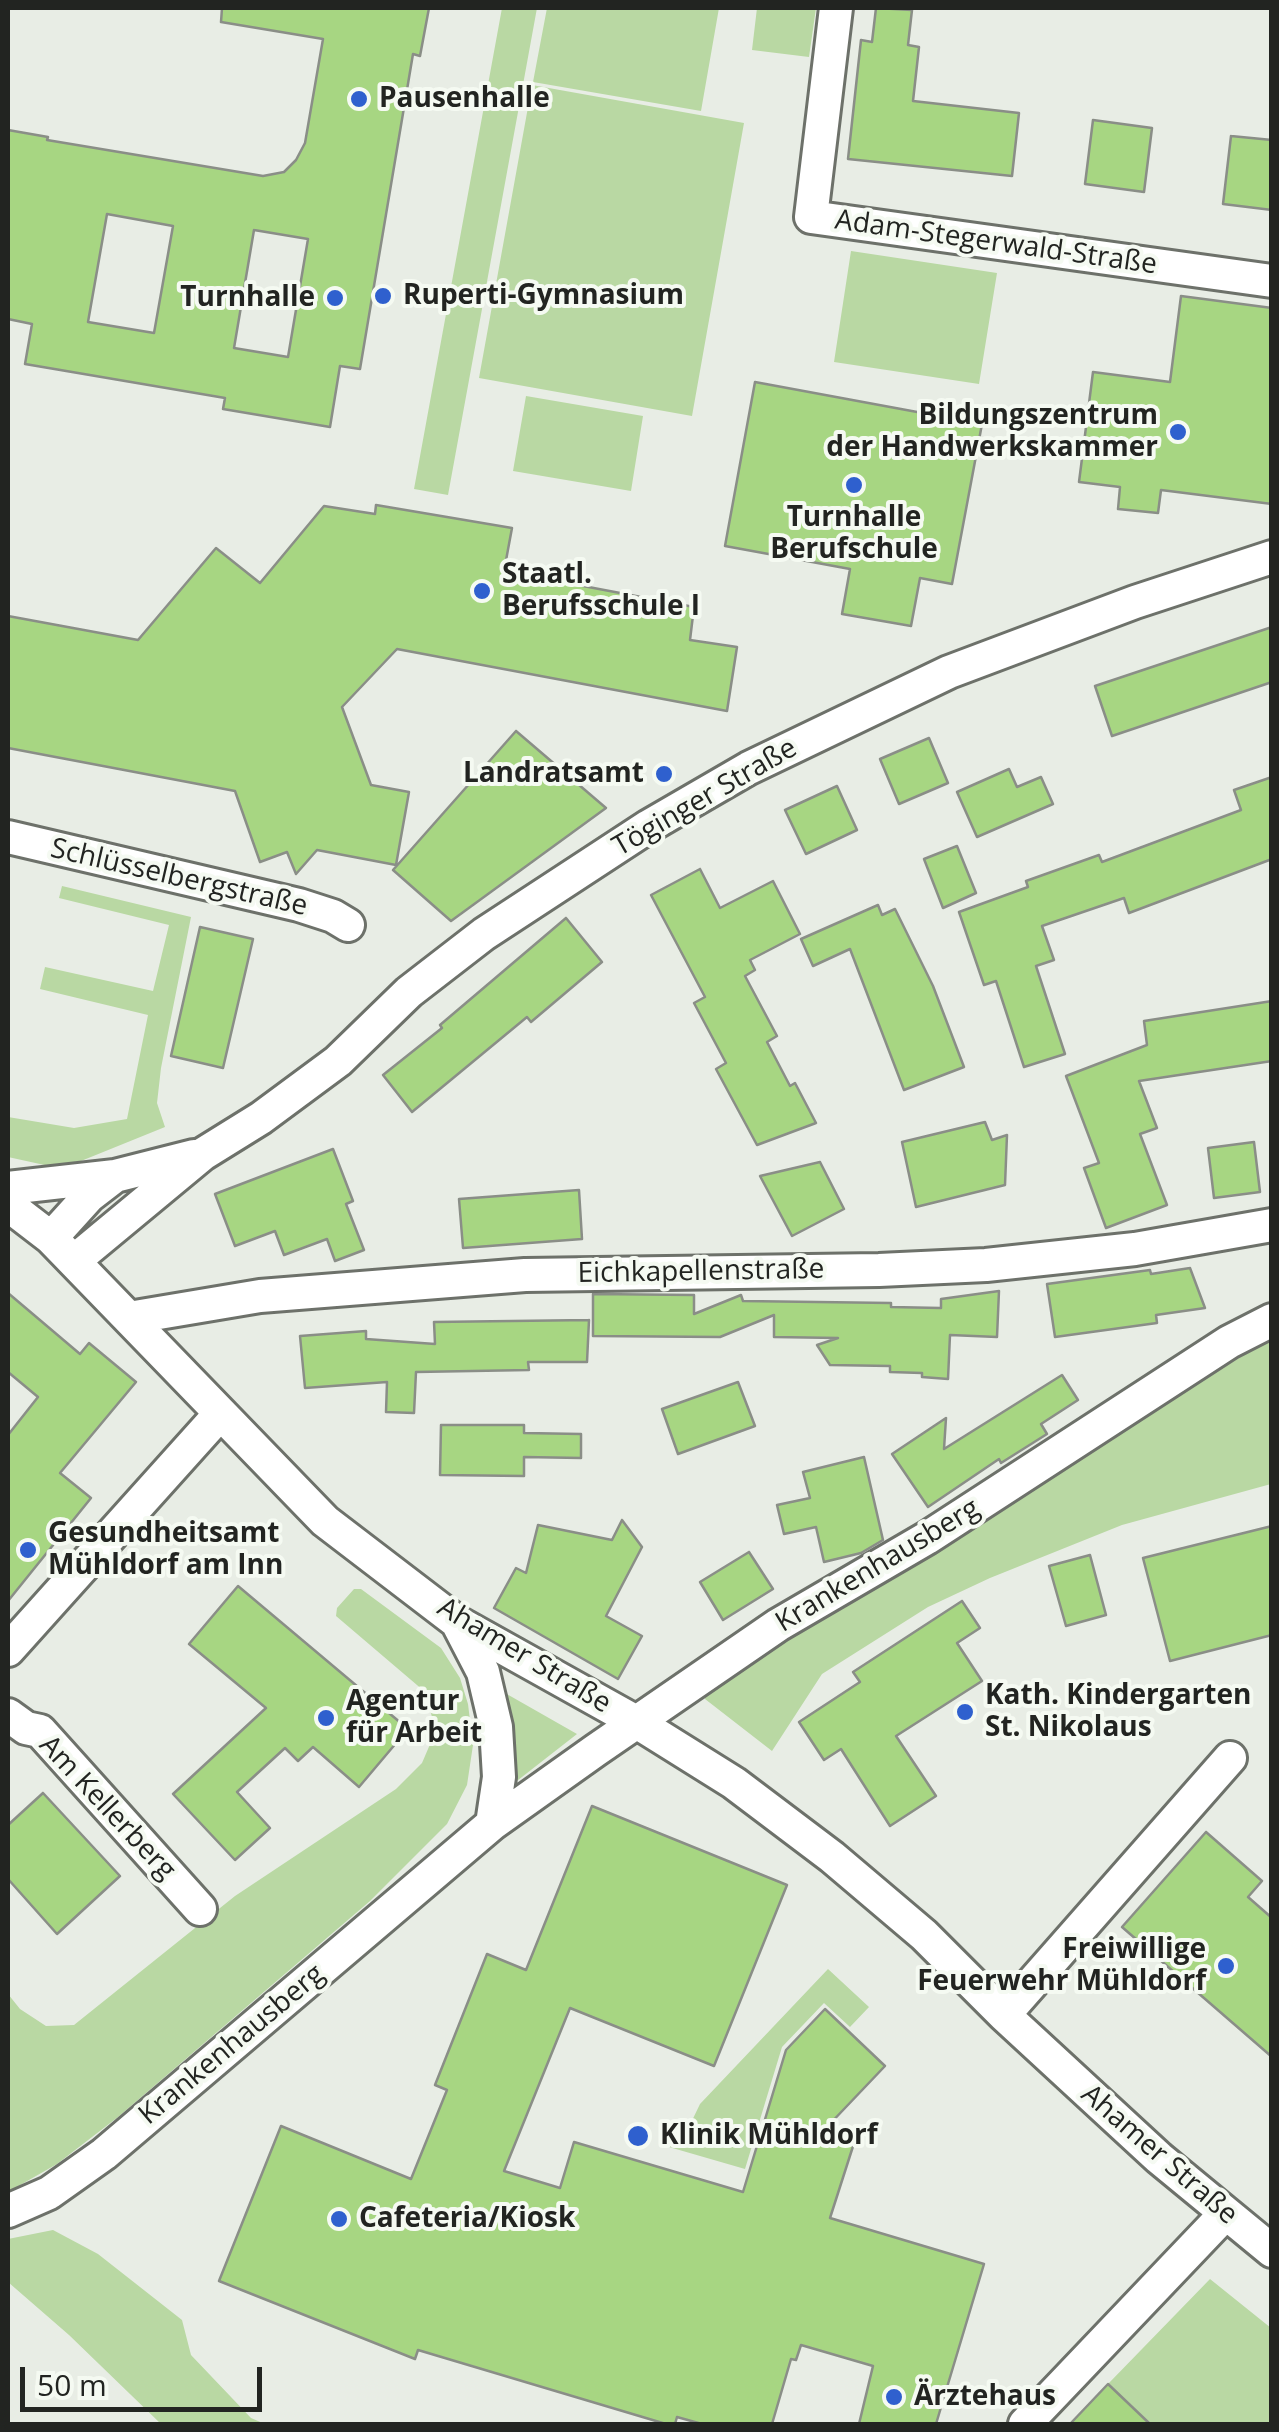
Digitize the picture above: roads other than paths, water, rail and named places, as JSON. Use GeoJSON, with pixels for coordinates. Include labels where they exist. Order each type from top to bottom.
{"type":"FeatureCollection","features":[{"type":"Feature","properties":{"kind":"street","name":"Adam-Stegerwald-Straße"},"geometry":{"type":"LineString","coordinates":[[836,8],[812,217],[1272,282]]}},
{"type":"Feature","properties":{"kind":"street","name":"Töginger Straße"},"geometry":{"type":"LineString","coordinates":[[62,1250],[261,1118],[338,1061],[410,992],[484,934],[649,826],[749,768],[963,666],[1272,557]]}},
{"type":"Feature","properties":{"kind":"street","name":"Schlüsselbergstraße"},"geometry":{"type":"LineString","coordinates":[[8,838],[299,904],[334,916],[348,926]]}},
{"type":"Feature","properties":{"kind":"street","name":"Töginger Straße"},"geometry":{"type":"LineString","coordinates":[[8,1188],[115,1176],[203,1154]]}},
{"type":"Feature","properties":{"kind":"street","name":"Töginger Straße"},"geometry":{"type":"LineString","coordinates":[[62,1250],[88,1196],[115,1176]]}},
{"type":"Feature","properties":{"kind":"street"},"geometry":{"type":"LineString","coordinates":[[8,1206],[62,1250]]}},
{"type":"Feature","properties":{"kind":"street","name":"Eichkapellenstraße"},"geometry":{"type":"LineString","coordinates":[[129,1318],[260,1296],[524,1275],[986,1265],[1136,1249],[1272,1225]]}},
{"type":"Feature","properties":{"kind":"street","name":"Ahamer Straße"},"geometry":{"type":"LineString","coordinates":[[62,1250],[325,1520],[458,1622],[638,1723],[734,1783],[832,1857],[924,1936],[1004,2015],[1225,2214],[1272,2252]]}},
{"type":"Feature","properties":{"kind":"street","name":"Krankenhausberg"},"geometry":{"type":"LineString","coordinates":[[8,2210],[49,2193],[104,2154],[492,1824],[778,1625],[914,1546],[1230,1342],[1272,1320]]}},
{"type":"Feature","properties":{"kind":"street"},"geometry":{"type":"LineString","coordinates":[[8,1650],[220,1415]]}},
{"type":"Feature","properties":{"kind":"street"},"geometry":{"type":"LineString","coordinates":[[458,1622],[483,1672],[496,1727],[499,1777],[492,1824]]}},
{"type":"Feature","properties":{"kind":"street","name":"Am Kellerberg"},"geometry":{"type":"LineString","coordinates":[[8,1716],[26,1728],[40,1731],[200,1909]]}},
{"type":"Feature","properties":{"kind":"street"},"geometry":{"type":"LineString","coordinates":[[1004,2015],[1230,1758]]}},
{"type":"Feature","properties":{"kind":"street"},"geometry":{"type":"LineString","coordinates":[[1025,2424],[1225,2214]]}},
{"type":"Feature","properties":{"kind":"place","name":"Pausenhalle"},"geometry":{"type":"Point","coordinates":[359,99]}},
{"type":"Feature","properties":{"kind":"place","name":"Ruperti-Gymnasium"},"geometry":{"type":"Point","coordinates":[383,296]}},
{"type":"Feature","properties":{"kind":"place","name":"Turnhalle"},"geometry":{"type":"Point","coordinates":[335,298]}},
{"type":"Feature","properties":{"kind":"place","name":"Bildungszentrum der Handwerkskammer"},"geometry":{"type":"Point","coordinates":[1178,432]}},
{"type":"Feature","properties":{"kind":"place","name":"Turnhalle Berufschule"},"geometry":{"type":"Point","coordinates":[854,485]}},
{"type":"Feature","properties":{"kind":"place","name":"Staatl. Berufsschule I"},"geometry":{"type":"Point","coordinates":[482,591]}},
{"type":"Feature","properties":{"kind":"place","name":"Landratsamt"},"geometry":{"type":"Point","coordinates":[664,774]}},
{"type":"Feature","properties":{"kind":"place","name":"Gesundheitsamt Mühldorf am Inn"},"geometry":{"type":"Point","coordinates":[28,1550]}},
{"type":"Feature","properties":{"kind":"place","name":"Kath. Kindergarten St. Nikolaus"},"geometry":{"type":"Point","coordinates":[965,1712]}},
{"type":"Feature","properties":{"kind":"place","name":"Agentur für Arbeit"},"geometry":{"type":"Point","coordinates":[326,1718]}},
{"type":"Feature","properties":{"kind":"place","name":"Freiwillige Feuerwehr Mühldorf"},"geometry":{"type":"Point","coordinates":[1226,1966]}},
{"type":"Feature","properties":{"kind":"place","name":"Klinik Mühldorf"},"geometry":{"type":"Point","coordinates":[638,2136]}},
{"type":"Feature","properties":{"kind":"place","name":"Cafeteria/Kiosk"},"geometry":{"type":"Point","coordinates":[339,2219]}},
{"type":"Feature","properties":{"kind":"place","name":"Ärztehaus"},"geometry":{"type":"Point","coordinates":[894,2397]}}]}
